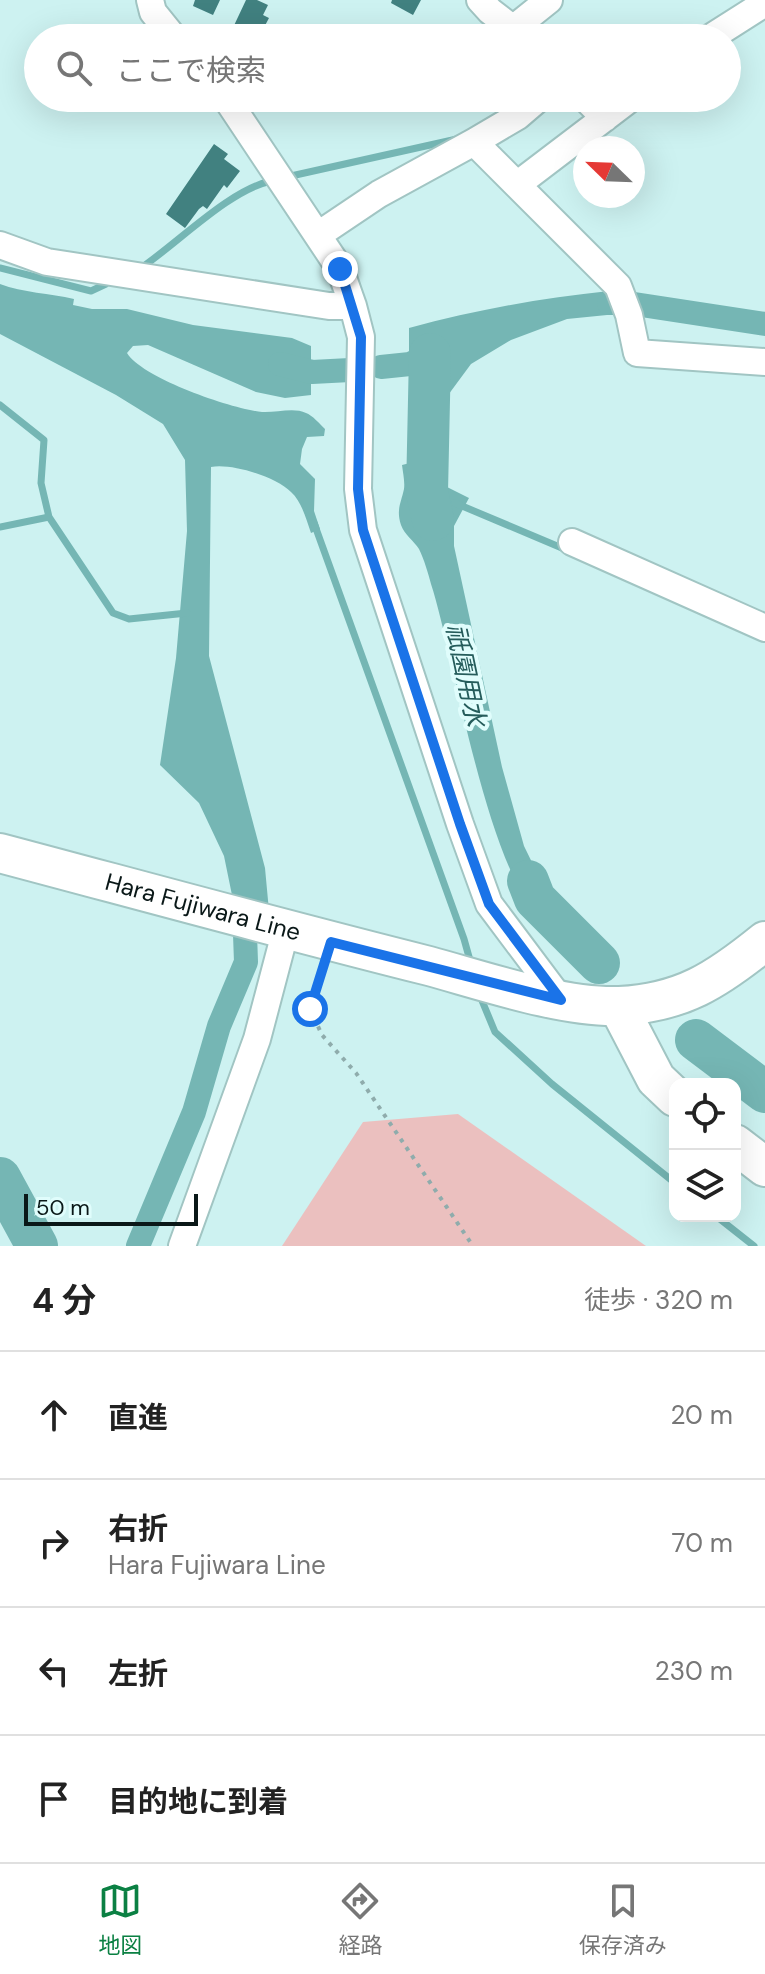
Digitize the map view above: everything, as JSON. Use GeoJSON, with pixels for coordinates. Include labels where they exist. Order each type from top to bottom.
{"type":"FeatureCollection","features":[{"type":"Feature","properties":{"kind":"main road","name":"Hara Fujiwara Line"},"geometry":{"type":"LineString","coordinates":[[0,853],[331,942],[592,1006],[618,1006],[684,995],[733,967],[765,941]]}},
{"type":"Feature","properties":{"kind":"main road"},"geometry":{"type":"LineString","coordinates":[[618,1006],[656,1079],[669,1091]]}},
{"type":"Feature","properties":{"kind":"main road"},"geometry":{"type":"LineString","coordinates":[[741,1149],[765,1167]]}},
{"type":"Feature","properties":{"kind":"street"},"geometry":{"type":"LineString","coordinates":[[150,0],[153,12],[163,24]]}},
{"type":"Feature","properties":{"kind":"street"},"geometry":{"type":"LineString","coordinates":[[480,0],[508,24]]}},
{"type":"Feature","properties":{"kind":"street"},"geometry":{"type":"LineString","coordinates":[[528,24],[549,0]]}},
{"type":"Feature","properties":{"kind":"street"},"geometry":{"type":"LineString","coordinates":[[732,24],[765,3]]}},
{"type":"Feature","properties":{"kind":"street"},"geometry":{"type":"LineString","coordinates":[[235,112],[340,269],[361,337],[358,489],[363,530],[489,904],[561,1000]]}},
{"type":"Feature","properties":{"kind":"street"},"geometry":{"type":"LineString","coordinates":[[318,235],[379,194],[523,112]]}},
{"type":"Feature","properties":{"kind":"street"},"geometry":{"type":"LineString","coordinates":[[599,112],[605,118]]}},
{"type":"Feature","properties":{"kind":"street"},"geometry":{"type":"LineString","coordinates":[[518,184],[613,112]]}},
{"type":"Feature","properties":{"kind":"street"},"geometry":{"type":"LineString","coordinates":[[474,142],[618,286],[637,353],[765,362]]}},
{"type":"Feature","properties":{"kind":"street"},"geometry":{"type":"LineString","coordinates":[[0,245],[47,262],[329,306],[353,306]]}},
{"type":"Feature","properties":{"kind":"street"},"geometry":{"type":"LineString","coordinates":[[572,542],[765,628]]}},
{"type":"Feature","properties":{"kind":"street"},"geometry":{"type":"LineString","coordinates":[[182,1246],[257,1039],[274,926]]}},
{"type":"Feature","properties":{"kind":"path"},"geometry":{"type":"LineString","coordinates":[[331,942],[310,1009],[322,1035],[356,1073],[473,1246]]}},
{"type":"Feature","properties":{"kind":"shaded area"},"geometry":{"type":"Polygon","coordinates":[[[458,1114],[646,1246],[282,1246],[363,1122],[458,1114]]]}},
{"type":"Feature","properties":{"kind":"water"},"geometry":{"type":"Polygon","coordinates":[[[0,284],[74,299],[73,305],[92,309],[127,309],[193,325],[292,338],[311,346],[311,395],[285,398],[256,392],[148,345],[133,346],[127,353],[150,372],[189,391],[248,410],[301,411],[325,429],[324,436],[307,437],[302,449],[300,464],[315,479],[314,511],[320,529],[311,533],[298,501],[284,486],[242,469],[211,467],[209,656],[265,868],[269,911],[233,900],[224,856],[199,803],[160,765],[176,658],[187,531],[185,460],[163,424],[116,395],[0,334],[0,284]]]}},
{"type":"Feature","properties":{"kind":"water"},"geometry":{"type":"Polygon","coordinates":[[[609,291],[617,314],[567,319],[511,340],[471,364],[440,406],[409,403],[409,328],[509,305],[609,291]]]}},
{"type":"Feature","properties":{"kind":"water"},"geometry":{"type":"Polygon","coordinates":[[[414,462],[433,466],[445,486],[469,498],[454,526],[454,546],[502,767],[524,846],[545,889],[575,915],[554,931],[531,908],[511,871],[493,824],[427,571],[419,549],[401,525],[402,465],[414,462]]]}},
{"type":"Feature","properties":{"kind":"building"},"geometry":{"type":"Polygon","coordinates":[[[195,0],[220,0],[213,15],[193,6],[195,0]]]}},
{"type":"Feature","properties":{"kind":"building"},"geometry":{"type":"Polygon","coordinates":[[[246,0],[257,0],[268,5],[263,15],[269,18],[266,24],[235,24],[246,0]]]}},
{"type":"Feature","properties":{"kind":"building"},"geometry":{"type":"Polygon","coordinates":[[[392,0],[421,0],[413,15],[391,3],[392,0]]]}},
{"type":"Feature","properties":{"kind":"building"},"geometry":{"type":"Polygon","coordinates":[[[214,144],[228,154],[224,159],[240,171],[227,188],[224,185],[207,209],[203,206],[199,209],[185,228],[166,214],[214,144]]]}},
{"type":"Feature","properties":{"kind":"waterway"},"geometry":{"type":"LineString","coordinates":[[291,176],[457,139]]}},
{"type":"Feature","properties":{"kind":"waterway"},"geometry":{"type":"LineString","coordinates":[[145,265],[239,194],[271,181]]}},
{"type":"Feature","properties":{"kind":"waterway"},"geometry":{"type":"LineString","coordinates":[[0,268],[91,291],[106,284]]}},
{"type":"Feature","properties":{"kind":"waterway"},"geometry":{"type":"LineString","coordinates":[[609,303],[628,303],[765,324]]}},
{"type":"Feature","properties":{"kind":"waterway"},"geometry":{"type":"LineString","coordinates":[[381,367],[410,364],[438,350]]}},
{"type":"Feature","properties":{"kind":"waterway","name":"祇園用水"},"geometry":{"type":"LineString","coordinates":[[430,354],[427,492],[433,520]]}},
{"type":"Feature","properties":{"kind":"waterway"},"geometry":{"type":"LineString","coordinates":[[280,364],[312,372],[350,370]]}},
{"type":"Feature","properties":{"kind":"waterway"},"geometry":{"type":"LineString","coordinates":[[0,405],[44,440],[41,483],[49,517]]}},
{"type":"Feature","properties":{"kind":"waterway"},"geometry":{"type":"LineString","coordinates":[[455,503],[569,551]]}},
{"type":"Feature","properties":{"kind":"waterway"},"geometry":{"type":"LineString","coordinates":[[0,527],[49,517],[113,613],[129,619],[187,613]]}},
{"type":"Feature","properties":{"kind":"waterway"},"geometry":{"type":"LineString","coordinates":[[314,523],[471,964]]}},
{"type":"Feature","properties":{"kind":"waterway","name":"祇園用水"},"geometry":{"type":"LineString","coordinates":[[528,881],[535,899],[599,963]]}},
{"type":"Feature","properties":{"kind":"waterway"},"geometry":{"type":"LineString","coordinates":[[138,1246],[194,1112],[219,1026],[246,962],[244,906]]}},
{"type":"Feature","properties":{"kind":"waterway"},"geometry":{"type":"LineString","coordinates":[[478,991],[495,1032],[552,1084],[669,1178]]}},
{"type":"Feature","properties":{"kind":"waterway","name":"祇園用水"},"geometry":{"type":"LineString","coordinates":[[696,1040],[765,1092]]}},
{"type":"Feature","properties":{"kind":"waterway"},"geometry":{"type":"LineString","coordinates":[[0,1178],[37,1246]]}},
{"type":"Feature","properties":{"kind":"waterway"},"geometry":{"type":"LineString","coordinates":[[724,1222],[754,1246]]}},
{"type":"Feature","properties":{"kind":"route"},"geometry":{"type":"LineString","coordinates":[[310,1009],[331,942],[561,1000],[489,904],[363,530],[358,489],[361,337],[340,269]]}}]}
